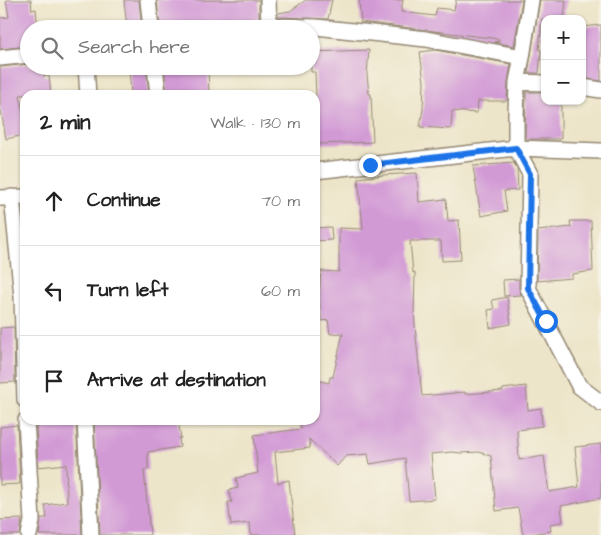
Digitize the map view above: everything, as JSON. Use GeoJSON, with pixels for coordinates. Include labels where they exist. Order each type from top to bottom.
{"type":"FeatureCollection","features":[{"type":"Feature","properties":{"kind":"street"},"geometry":{"type":"LineString","coordinates":[[148,0],[150,20]]}},
{"type":"Feature","properties":{"kind":"street"},"geometry":{"type":"LineString","coordinates":[[264,20],[268,0]]}},
{"type":"Feature","properties":{"kind":"street"},"geometry":{"type":"LineString","coordinates":[[531,0],[517,82],[516,148],[530,174],[528,288],[579,386],[601,403]]}},
{"type":"Feature","properties":{"kind":"street"},"geometry":{"type":"LineString","coordinates":[[320,27],[426,39],[522,58]]}},
{"type":"Feature","properties":{"kind":"street"},"geometry":{"type":"LineString","coordinates":[[0,58],[20,56]]}},
{"type":"Feature","properties":{"kind":"street"},"geometry":{"type":"LineString","coordinates":[[87,75],[88,90]]}},
{"type":"Feature","properties":{"kind":"street"},"geometry":{"type":"LineString","coordinates":[[156,75],[157,90]]}},
{"type":"Feature","properties":{"kind":"street"},"geometry":{"type":"LineString","coordinates":[[517,82],[541,83]]}},
{"type":"Feature","properties":{"kind":"street"},"geometry":{"type":"LineString","coordinates":[[586,88],[601,90]]}},
{"type":"Feature","properties":{"kind":"street"},"geometry":{"type":"LineString","coordinates":[[320,170],[516,148],[601,151]]}},
{"type":"Feature","properties":{"kind":"street"},"geometry":{"type":"LineString","coordinates":[[12,197],[20,276]]}},
{"type":"Feature","properties":{"kind":"street"},"geometry":{"type":"LineString","coordinates":[[26,425],[32,522],[29,535]]}},
{"type":"Feature","properties":{"kind":"street"},"geometry":{"type":"LineString","coordinates":[[85,425],[91,535]]}},
{"type":"Feature","properties":{"kind":"building"},"geometry":{"type":"Polygon","coordinates":[[[6,0],[31,0],[32,10],[36,9],[37,20],[20,20],[20,47],[0,49],[0,18],[9,17],[6,0]]]}},
{"type":"Feature","properties":{"kind":"building"},"geometry":{"type":"Polygon","coordinates":[[[124,0],[139,0],[141,20],[126,20],[124,0]]]}},
{"type":"Feature","properties":{"kind":"building"},"geometry":{"type":"Polygon","coordinates":[[[157,0],[259,0],[259,18],[254,20],[159,20],[157,0]]]}},
{"type":"Feature","properties":{"kind":"building"},"geometry":{"type":"Polygon","coordinates":[[[306,0],[332,0],[328,19],[278,17],[278,13],[290,11],[306,0]]]}},
{"type":"Feature","properties":{"kind":"building"},"geometry":{"type":"Polygon","coordinates":[[[359,0],[403,0],[401,12],[435,16],[437,8],[454,10],[456,0],[522,0],[514,46],[494,42],[499,41],[499,39],[361,22],[359,0]]]}},
{"type":"Feature","properties":{"kind":"building"},"geometry":{"type":"Polygon","coordinates":[[[540,0],[566,0],[564,15],[541,15],[539,73],[528,73],[540,0]]]}},
{"type":"Feature","properties":{"kind":"building"},"geometry":{"type":"Polygon","coordinates":[[[601,25],[601,81],[586,79],[586,27],[601,25]]]}},
{"type":"Feature","properties":{"kind":"building"},"geometry":{"type":"Polygon","coordinates":[[[369,50],[367,74],[369,94],[371,94],[373,142],[320,144],[320,90],[316,90],[315,75],[320,75],[320,52],[369,50]]]}},
{"type":"Feature","properties":{"kind":"building"},"geometry":{"type":"Polygon","coordinates":[[[435,50],[511,64],[507,101],[478,101],[477,113],[452,111],[451,129],[420,127],[424,82],[420,52],[435,50]]]}},
{"type":"Feature","properties":{"kind":"building"},"geometry":{"type":"Polygon","coordinates":[[[20,65],[20,75],[49,76],[50,90],[20,90],[20,136],[6,139],[0,110],[0,67],[20,65]]]}},
{"type":"Feature","properties":{"kind":"building"},"geometry":{"type":"Polygon","coordinates":[[[130,75],[147,75],[148,90],[131,90],[130,75]]]}},
{"type":"Feature","properties":{"kind":"building"},"geometry":{"type":"Polygon","coordinates":[[[165,75],[208,75],[209,90],[166,90],[165,75]]]}},
{"type":"Feature","properties":{"kind":"building"},"geometry":{"type":"Polygon","coordinates":[[[526,92],[541,92],[541,105],[561,105],[561,139],[525,139],[526,92]]]}},
{"type":"Feature","properties":{"kind":"building"},"geometry":{"type":"Polygon","coordinates":[[[514,163],[517,169],[518,190],[504,191],[507,211],[481,216],[473,166],[514,163]]]}},
{"type":"Feature","properties":{"kind":"building"},"geometry":{"type":"Polygon","coordinates":[[[417,173],[419,202],[446,199],[448,221],[459,220],[461,260],[442,261],[441,241],[410,241],[413,273],[415,272],[414,313],[422,396],[503,391],[503,389],[526,386],[528,410],[541,408],[542,426],[517,430],[519,460],[544,456],[549,492],[579,487],[575,447],[601,444],[601,498],[561,506],[563,522],[550,524],[551,531],[523,535],[518,508],[496,511],[491,456],[479,452],[431,454],[435,499],[409,501],[405,458],[370,464],[368,454],[346,456],[337,466],[309,439],[310,448],[275,452],[278,483],[289,480],[295,535],[251,535],[250,523],[231,525],[228,502],[232,502],[229,490],[238,488],[236,478],[258,473],[254,435],[301,429],[300,425],[320,425],[320,381],[329,383],[330,377],[333,377],[343,333],[330,334],[328,320],[321,321],[321,271],[339,272],[339,228],[363,229],[358,178],[417,173]]]}},
{"type":"Feature","properties":{"kind":"building"},"geometry":{"type":"Polygon","coordinates":[[[570,221],[591,221],[593,271],[572,274],[572,278],[537,281],[538,231],[571,227],[570,221]]]}},
{"type":"Feature","properties":{"kind":"building"},"geometry":{"type":"Polygon","coordinates":[[[331,227],[332,240],[320,241],[320,228],[331,227]]]}},
{"type":"Feature","properties":{"kind":"building"},"geometry":{"type":"Polygon","coordinates":[[[519,279],[521,295],[504,296],[503,280],[519,279]]]}},
{"type":"Feature","properties":{"kind":"building"},"geometry":{"type":"Polygon","coordinates":[[[507,297],[511,324],[490,328],[488,310],[494,309],[492,300],[507,297]]]}},
{"type":"Feature","properties":{"kind":"building"},"geometry":{"type":"Polygon","coordinates":[[[14,327],[15,382],[0,383],[0,328],[14,327]]]}},
{"type":"Feature","properties":{"kind":"building"},"geometry":{"type":"Polygon","coordinates":[[[17,425],[20,484],[0,485],[0,427],[17,425]]]}},
{"type":"Feature","properties":{"kind":"building"},"geometry":{"type":"Polygon","coordinates":[[[36,425],[76,425],[82,535],[39,535],[41,518],[47,518],[45,505],[67,502],[66,464],[38,467],[36,425]]]}},
{"type":"Feature","properties":{"kind":"building"},"geometry":{"type":"Polygon","coordinates":[[[94,425],[179,425],[180,447],[148,452],[148,470],[144,470],[150,535],[100,535],[94,425]]]}},
{"type":"Feature","properties":{"kind":"building"},"geometry":{"type":"Polygon","coordinates":[[[22,519],[20,535],[0,535],[0,520],[22,519]]]}},
{"type":"Feature","properties":{"kind":"route"},"geometry":{"type":"LineString","coordinates":[[370,165],[516,148],[530,174],[528,288],[546,321]]}}]}
